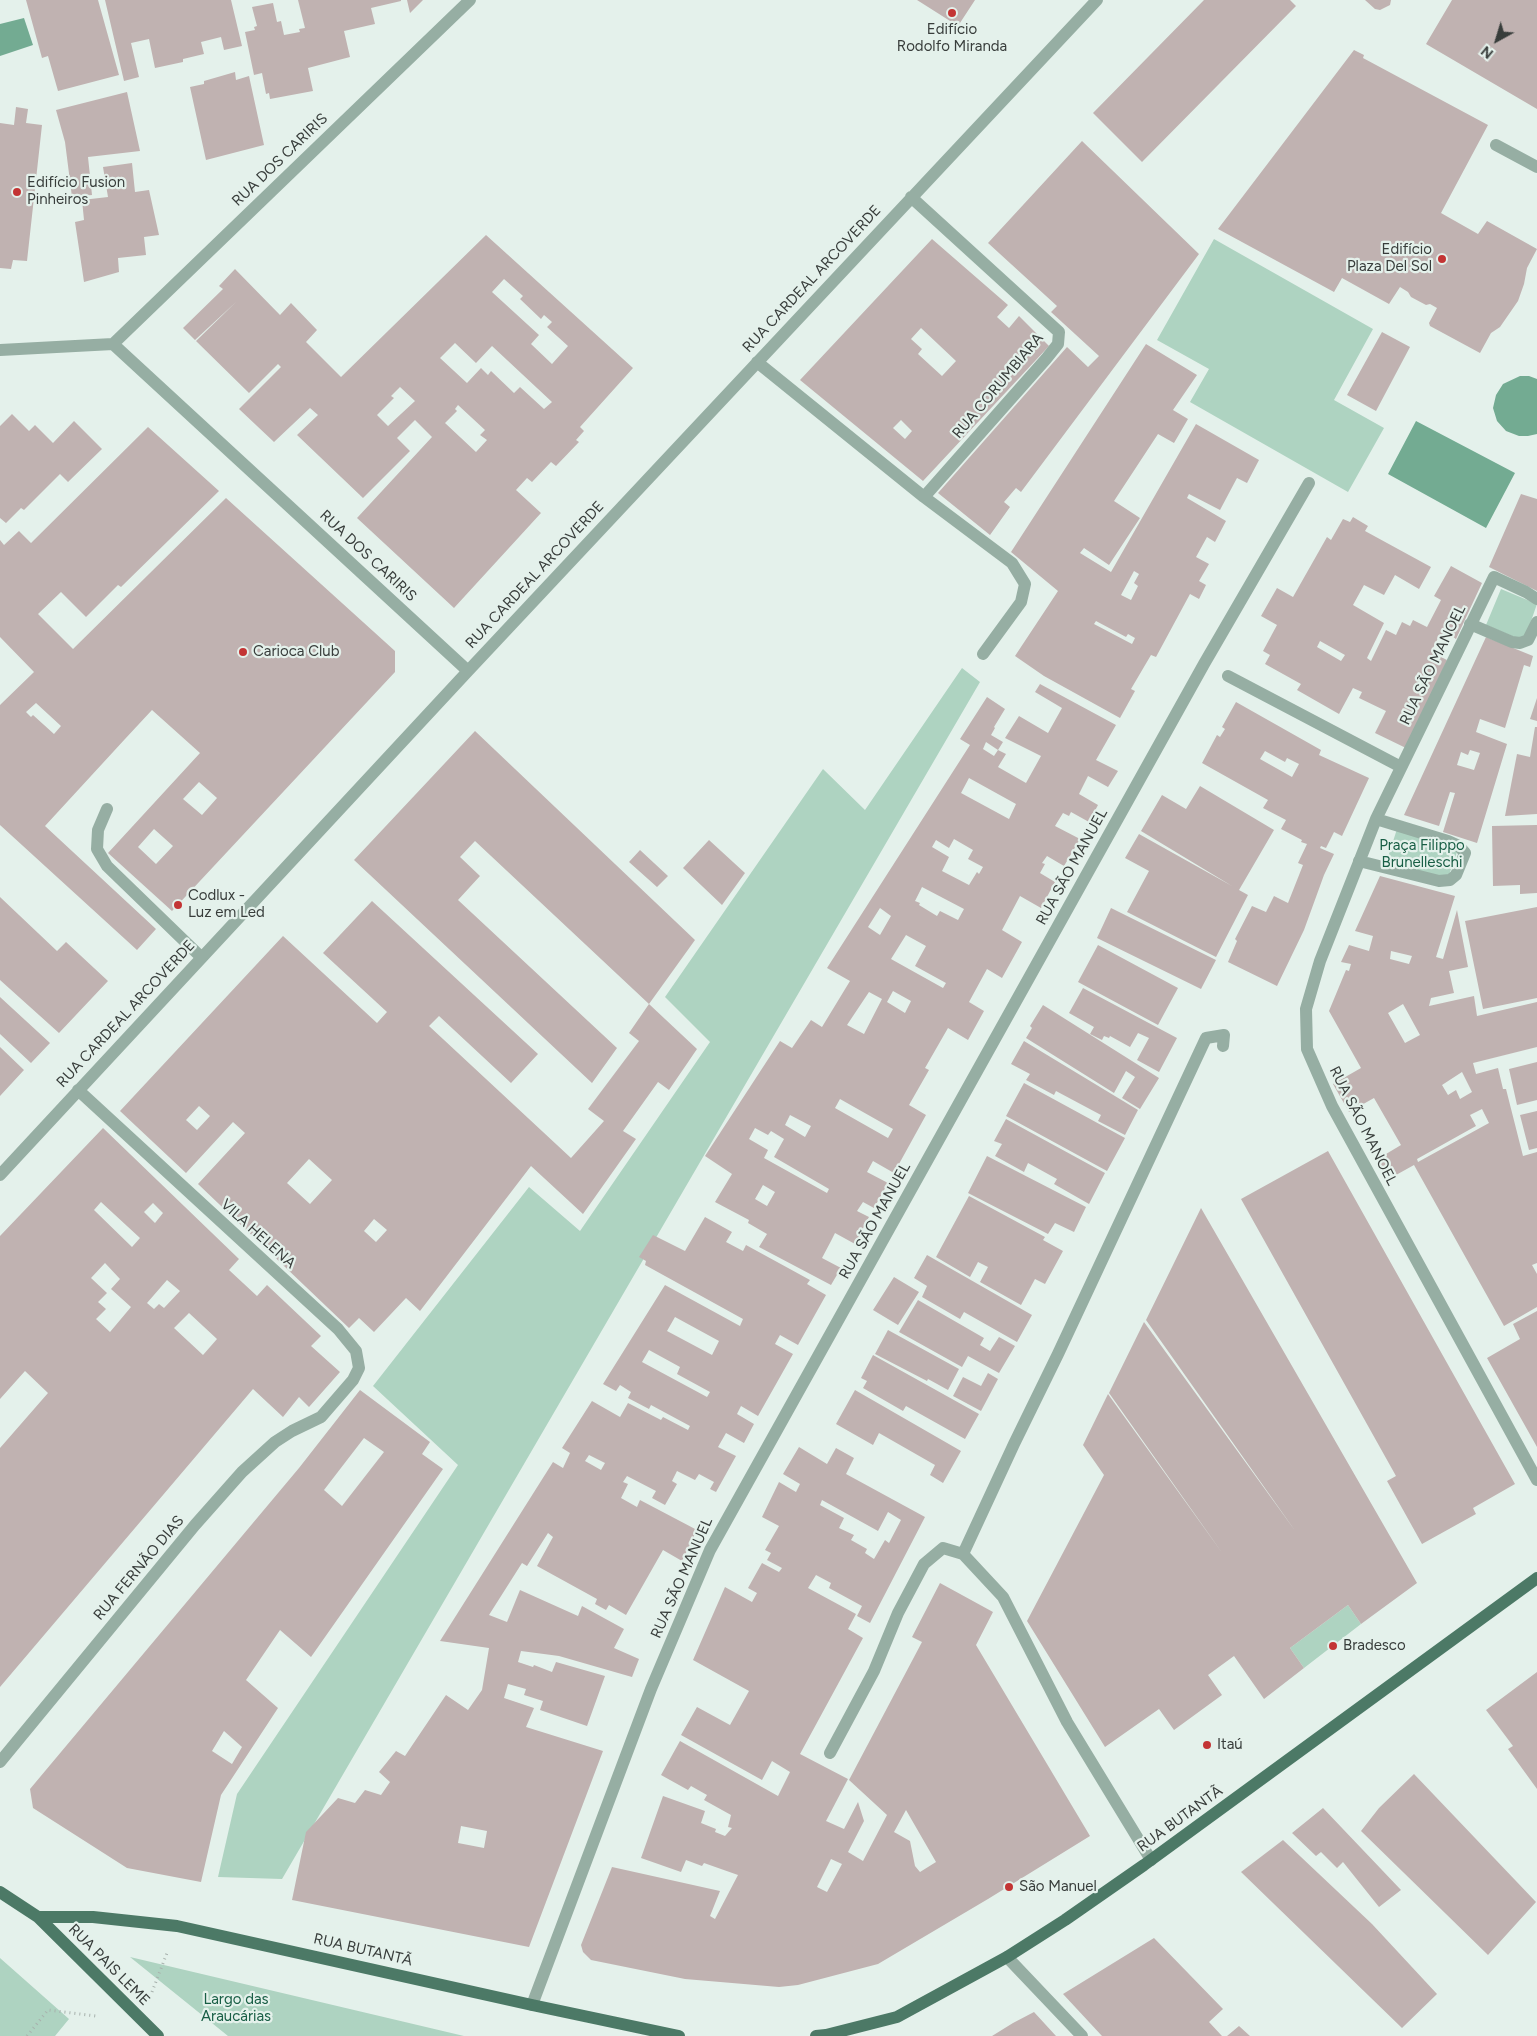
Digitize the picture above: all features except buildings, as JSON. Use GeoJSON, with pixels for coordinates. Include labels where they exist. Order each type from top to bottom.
{"type":"FeatureCollection","features":[{"type":"Feature","properties":{"kind":"main road","name":"RUA BUTANTÃ"},"geometry":{"type":"LineString","coordinates":[[816,2036],[898,2018],[1007,1957],[1065,1920],[1150,1860],[1537,1578]]}},
{"type":"Feature","properties":{"kind":"main road","name":"RUA PAIS LEME"},"geometry":{"type":"LineString","coordinates":[[0,1892],[38,1916],[158,2036]]}},
{"type":"Feature","properties":{"kind":"main road","name":"RUA BUTANTÃ"},"geometry":{"type":"LineString","coordinates":[[38,1916],[93,1917],[177,1926],[679,2036]]}},
{"type":"Feature","properties":{"kind":"street","name":"RUA DOS CARIRIS"},"geometry":{"type":"LineString","coordinates":[[468,671],[113,344],[470,0]]}},
{"type":"Feature","properties":{"kind":"street","name":"RUA CARDEAL ARCOVERDE"},"geometry":{"type":"LineString","coordinates":[[0,1175],[468,671],[1097,0]]}},
{"type":"Feature","properties":{"kind":"street"},"geometry":{"type":"LineString","coordinates":[[1496,145],[1537,167]]}},
{"type":"Feature","properties":{"kind":"street","name":"RUA CORUMBIARA"},"geometry":{"type":"LineString","coordinates":[[911,197],[1059,332],[1058,344],[1046,359],[924,497]]}},
{"type":"Feature","properties":{"kind":"street"},"geometry":{"type":"LineString","coordinates":[[0,350],[113,344]]}},
{"type":"Feature","properties":{"kind":"street"},"geometry":{"type":"LineString","coordinates":[[757,362],[924,497],[1012,562],[1025,584],[1021,602],[983,654]]}},
{"type":"Feature","properties":{"kind":"street","name":"RUA SÃO MANUEL"},"geometry":{"type":"LineString","coordinates":[[532,2005],[651,1688],[710,1550],[1204,664],[1309,483]]}},
{"type":"Feature","properties":{"kind":"street","name":"RUA SÃO MANOEL"},"geometry":{"type":"LineString","coordinates":[[1537,599],[1494,577],[1376,819],[1320,961],[1306,1008],[1307,1049],[1332,1106],[1537,1480]]}},
{"type":"Feature","properties":{"kind":"street"},"geometry":{"type":"LineString","coordinates":[[1470,624],[1512,642],[1520,643],[1528,640],[1537,622]]}},
{"type":"Feature","properties":{"kind":"street"},"geometry":{"type":"LineString","coordinates":[[1228,676],[1401,767]]}},
{"type":"Feature","properties":{"kind":"street"},"geometry":{"type":"LineString","coordinates":[[107,809],[98,830],[97,849],[107,866],[201,957]]}},
{"type":"Feature","properties":{"kind":"street"},"geometry":{"type":"LineString","coordinates":[[1359,861],[1439,881],[1450,880],[1456,876],[1465,853],[1459,846],[1376,819]]}},
{"type":"Feature","properties":{"kind":"street"},"geometry":{"type":"LineString","coordinates":[[963,1554],[1206,1038],[1224,1035],[1223,1046]]}},
{"type":"Feature","properties":{"kind":"street","name":"VILA HELENA"},"geometry":{"type":"LineString","coordinates":[[78,1090],[338,1329],[356,1350],[359,1368],[353,1380],[321,1417]]}},
{"type":"Feature","properties":{"kind":"street","name":"RUA FERNÃO DIAS"},"geometry":{"type":"LineString","coordinates":[[0,1762],[188,1533],[242,1472],[275,1442],[292,1431],[321,1417]]}},
{"type":"Feature","properties":{"kind":"street"},"geometry":{"type":"LineString","coordinates":[[830,1753],[874,1671],[898,1613],[924,1564],[943,1548],[963,1554],[1003,1598],[1066,1722],[1150,1860]]}},
{"type":"Feature","properties":{"kind":"street"},"geometry":{"type":"LineString","coordinates":[[1007,1957],[1082,2036]]}},
{"type":"Feature","properties":{"kind":"green space"},"geometry":{"type":"Polygon","coordinates":[[[1214,239],[1373,329],[1334,400],[1384,428],[1348,492],[1190,402],[1209,369],[1157,340],[1214,239]]]}},
{"type":"Feature","properties":{"kind":"green space"},"geometry":{"type":"Polygon","coordinates":[[[1501,589],[1537,604],[1524,641],[1486,625],[1501,589]]]}},
{"type":"Feature","properties":{"kind":"green space"},"geometry":{"type":"Polygon","coordinates":[[[962,668],[980,682],[282,1879],[218,1877],[237,1794],[458,1465],[373,1386],[529,1187],[580,1231],[710,1042],[665,997],[823,769],[865,810],[962,668]]]}},
{"type":"Feature","properties":{"kind":"green space","name":"Praça Filippo Brunelleschi"},"geometry":{"type":"Polygon","coordinates":[[[1397,829],[1458,849],[1447,881],[1387,860],[1397,829]]]}},
{"type":"Feature","properties":{"kind":"green space"},"geometry":{"type":"Polygon","coordinates":[[[1348,1605],[1361,1624],[1304,1668],[1290,1648],[1348,1605]]]}},
{"type":"Feature","properties":{"kind":"green space","name":"Largo das Araucárias"},"geometry":{"type":"Polygon","coordinates":[[[130,1957],[464,2036],[228,2036],[130,1957]]]}},
{"type":"Feature","properties":{"kind":"green space"},"geometry":{"type":"Polygon","coordinates":[[[0,1958],[69,2019],[55,2036],[0,2036],[0,1958]]]}},
{"type":"Feature","properties":{"kind":"shaded area"},"geometry":{"type":"Polygon","coordinates":[[[24,18],[33,45],[0,56],[0,24],[24,18]]]}},
{"type":"Feature","properties":{"kind":"shaded area"},"geometry":{"type":"Polygon","coordinates":[[[1520,376],[1529,376],[1537,379],[1537,434],[1528,436],[1519,436],[1506,431],[1497,421],[1493,408],[1496,395],[1503,384],[1520,376]]]}},
{"type":"Feature","properties":{"kind":"shaded area"},"geometry":{"type":"Polygon","coordinates":[[[1416,421],[1515,473],[1486,528],[1388,474],[1416,421]]]}},
{"type":"Feature","properties":{"kind":"place","name":"Edifício Rodolfo Miranda"},"geometry":{"type":"Point","coordinates":[952,13]}},
{"type":"Feature","properties":{"kind":"place","name":"Edifício Fusion Pinheiros"},"geometry":{"type":"Point","coordinates":[17,192]}},
{"type":"Feature","properties":{"kind":"place","name":"Edifício Plaza Del Sol"},"geometry":{"type":"Point","coordinates":[1442,259]}},
{"type":"Feature","properties":{"kind":"place","name":"Carioca Club"},"geometry":{"type":"Point","coordinates":[243,652]}},
{"type":"Feature","properties":{"kind":"place","name":"Codlux - Luz em Led"},"geometry":{"type":"Point","coordinates":[178,905]}},
{"type":"Feature","properties":{"kind":"place","name":"Bradesco"},"geometry":{"type":"Point","coordinates":[1333,1646]}},
{"type":"Feature","properties":{"kind":"place","name":"Itaú"},"geometry":{"type":"Point","coordinates":[1207,1745]}},
{"type":"Feature","properties":{"kind":"place","name":"São Manuel"},"geometry":{"type":"Point","coordinates":[1009,1887]}}]}
